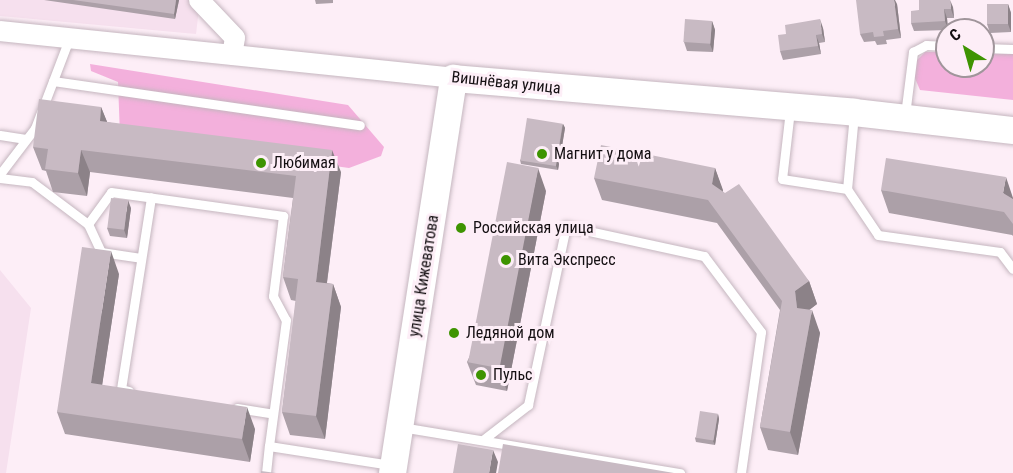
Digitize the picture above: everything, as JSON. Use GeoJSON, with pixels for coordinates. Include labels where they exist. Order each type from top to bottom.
{"type":"FeatureCollection","features":[{"type":"Feature","properties":{"kind":"main road","name":"Вишнёвая улица"},"geometry":{"type":"LineString","coordinates":[[453,78],[854,112],[1013,130]]}},
{"type":"Feature","properties":{"kind":"main road","name":"улица Кижеватова"},"geometry":{"type":"LineString","coordinates":[[393,469],[453,78]]}},
{"type":"Feature","properties":{"kind":"street"},"geometry":{"type":"LineString","coordinates":[[199,0],[235,38],[232,56]]}},
{"type":"Feature","properties":{"kind":"street","name":"Вишнёвая улица"},"geometry":{"type":"LineString","coordinates":[[0,31],[453,78]]}},
{"type":"Feature","properties":{"kind":"lane"},"geometry":{"type":"LineString","coordinates":[[69,39],[35,128],[0,176],[32,182],[87,225],[101,252],[141,258]]}},
{"type":"Feature","properties":{"kind":"lane"},"geometry":{"type":"LineString","coordinates":[[905,117],[913,52],[926,45],[935,45]]}},
{"type":"Feature","properties":{"kind":"lane"},"geometry":{"type":"LineString","coordinates":[[995,48],[1013,49]]}},
{"type":"Feature","properties":{"kind":"lane"},"geometry":{"type":"LineString","coordinates":[[53,81],[360,125]]}},
{"type":"Feature","properties":{"kind":"lane"},"geometry":{"type":"LineString","coordinates":[[790,107],[782,179],[847,189]]}},
{"type":"Feature","properties":{"kind":"lane"},"geometry":{"type":"LineString","coordinates":[[854,112],[847,189],[878,235],[1000,252],[1013,269]]}},
{"type":"Feature","properties":{"kind":"lane"},"geometry":{"type":"LineString","coordinates":[[0,135],[26,140]]}},
{"type":"Feature","properties":{"kind":"lane"},"geometry":{"type":"LineString","coordinates":[[87,225],[111,192],[283,216],[273,296],[286,320],[266,473]]}},
{"type":"Feature","properties":{"kind":"lane"},"geometry":{"type":"LineString","coordinates":[[144,393],[121,389],[151,197]]}},
{"type":"Feature","properties":{"kind":"lane"},"geometry":{"type":"LineString","coordinates":[[484,440],[528,405],[566,226],[704,256],[761,332],[741,473]]}},
{"type":"Feature","properties":{"kind":"lane"},"geometry":{"type":"LineString","coordinates":[[226,406],[273,414]]}},
{"type":"Feature","properties":{"kind":"lane"},"geometry":{"type":"LineString","coordinates":[[400,427],[680,473]]}},
{"type":"Feature","properties":{"kind":"lane"},"geometry":{"type":"LineString","coordinates":[[269,446],[393,469]]}},
{"type":"Feature","properties":{"kind":"shaded area"},"geometry":{"type":"Polygon","coordinates":[[[0,0],[200,0],[196,34],[0,16],[0,0]]]}},
{"type":"Feature","properties":{"kind":"shaded area"},"geometry":{"type":"Polygon","coordinates":[[[925,52],[935,52],[935,78],[995,78],[995,53],[1013,54],[1013,100],[920,90],[914,76],[916,61],[925,52]]]}},
{"type":"Feature","properties":{"kind":"shaded area"},"geometry":{"type":"Polygon","coordinates":[[[90,64],[348,105],[384,147],[381,156],[349,168],[120,136],[118,82],[91,71],[90,64]]]}},
{"type":"Feature","properties":{"kind":"shaded area"},"geometry":{"type":"Polygon","coordinates":[[[0,270],[31,308],[6,473],[0,473],[0,270]]]}},
{"type":"Feature","properties":{"kind":"building"},"geometry":{"type":"Polygon","coordinates":[[[73,0],[176,0],[174,14],[73,0]]]}},
{"type":"Feature","properties":{"kind":"building"},"geometry":{"type":"Polygon","coordinates":[[[856,0],[894,0],[898,29],[883,31],[884,36],[874,37],[873,32],[860,34],[856,0]]]}},
{"type":"Feature","properties":{"kind":"building"},"geometry":{"type":"Polygon","coordinates":[[[919,0],[950,0],[951,9],[944,9],[945,18],[935,18],[935,22],[911,23],[911,11],[919,10],[919,0]]]}},
{"type":"Feature","properties":{"kind":"building"},"geometry":{"type":"Polygon","coordinates":[[[987,4],[1008,4],[1008,24],[995,24],[995,18],[987,18],[987,4]]]}},
{"type":"Feature","properties":{"kind":"building"},"geometry":{"type":"Polygon","coordinates":[[[685,19],[712,21],[710,44],[683,42],[685,19]]]}},
{"type":"Feature","properties":{"kind":"building"},"geometry":{"type":"Polygon","coordinates":[[[820,19],[822,34],[816,35],[818,46],[780,51],[778,35],[786,34],[785,25],[820,19]]]}},
{"type":"Feature","properties":{"kind":"building"},"geometry":{"type":"Polygon","coordinates":[[[39,99],[101,107],[100,121],[332,150],[316,282],[333,284],[316,416],[282,412],[298,279],[283,277],[296,176],[81,150],[78,173],[45,169],[48,149],[33,147],[39,99]]]}},
{"type":"Feature","properties":{"kind":"building","name":"Магнит у дома"},"geometry":{"type":"Polygon","coordinates":[[[527,118],[563,124],[556,166],[520,160],[527,118]]]}},
{"type":"Feature","properties":{"kind":"building"},"geometry":{"type":"Polygon","coordinates":[[[601,145],[715,168],[712,184],[725,193],[739,184],[809,281],[795,291],[797,308],[812,310],[790,432],[760,427],[782,301],[708,200],[594,178],[601,145]]]}},
{"type":"Feature","properties":{"kind":"building"},"geometry":{"type":"Polygon","coordinates":[[[886,158],[1006,177],[1003,193],[1013,199],[1013,224],[1004,212],[881,190],[886,158]]]}},
{"type":"Feature","properties":{"kind":"building"},"geometry":{"type":"Polygon","coordinates":[[[507,162],[538,168],[499,368],[468,362],[507,162]]]}},
{"type":"Feature","properties":{"kind":"building"},"geometry":{"type":"Polygon","coordinates":[[[111,198],[128,200],[124,230],[107,228],[111,198]]]}},
{"type":"Feature","properties":{"kind":"building"},"geometry":{"type":"Polygon","coordinates":[[[82,247],[111,251],[91,383],[247,407],[242,439],[57,412],[82,247]]]}},
{"type":"Feature","properties":{"kind":"building"},"geometry":{"type":"Polygon","coordinates":[[[700,411],[718,414],[714,440],[696,438],[700,411]]]}},
{"type":"Feature","properties":{"kind":"building"},"geometry":{"type":"Polygon","coordinates":[[[458,444],[493,450],[489,473],[453,473],[458,444]]]}},
{"type":"Feature","properties":{"kind":"building"},"geometry":{"type":"Polygon","coordinates":[[[503,444],[674,473],[498,473],[503,444]]]}},
{"type":"Feature","properties":{"kind":"place","name":"Магнит у дома"},"geometry":{"type":"Point","coordinates":[542,154]}},
{"type":"Feature","properties":{"kind":"place","name":"Любимая"},"geometry":{"type":"Point","coordinates":[261,163]}},
{"type":"Feature","properties":{"kind":"place","name":"Российская улица"},"geometry":{"type":"Point","coordinates":[461,228]}},
{"type":"Feature","properties":{"kind":"place","name":"Вита Экспресс"},"geometry":{"type":"Point","coordinates":[506,260]}},
{"type":"Feature","properties":{"kind":"place","name":"Ледяной дом"},"geometry":{"type":"Point","coordinates":[454,333]}},
{"type":"Feature","properties":{"kind":"place","name":"Пульс"},"geometry":{"type":"Point","coordinates":[481,375]}}]}
